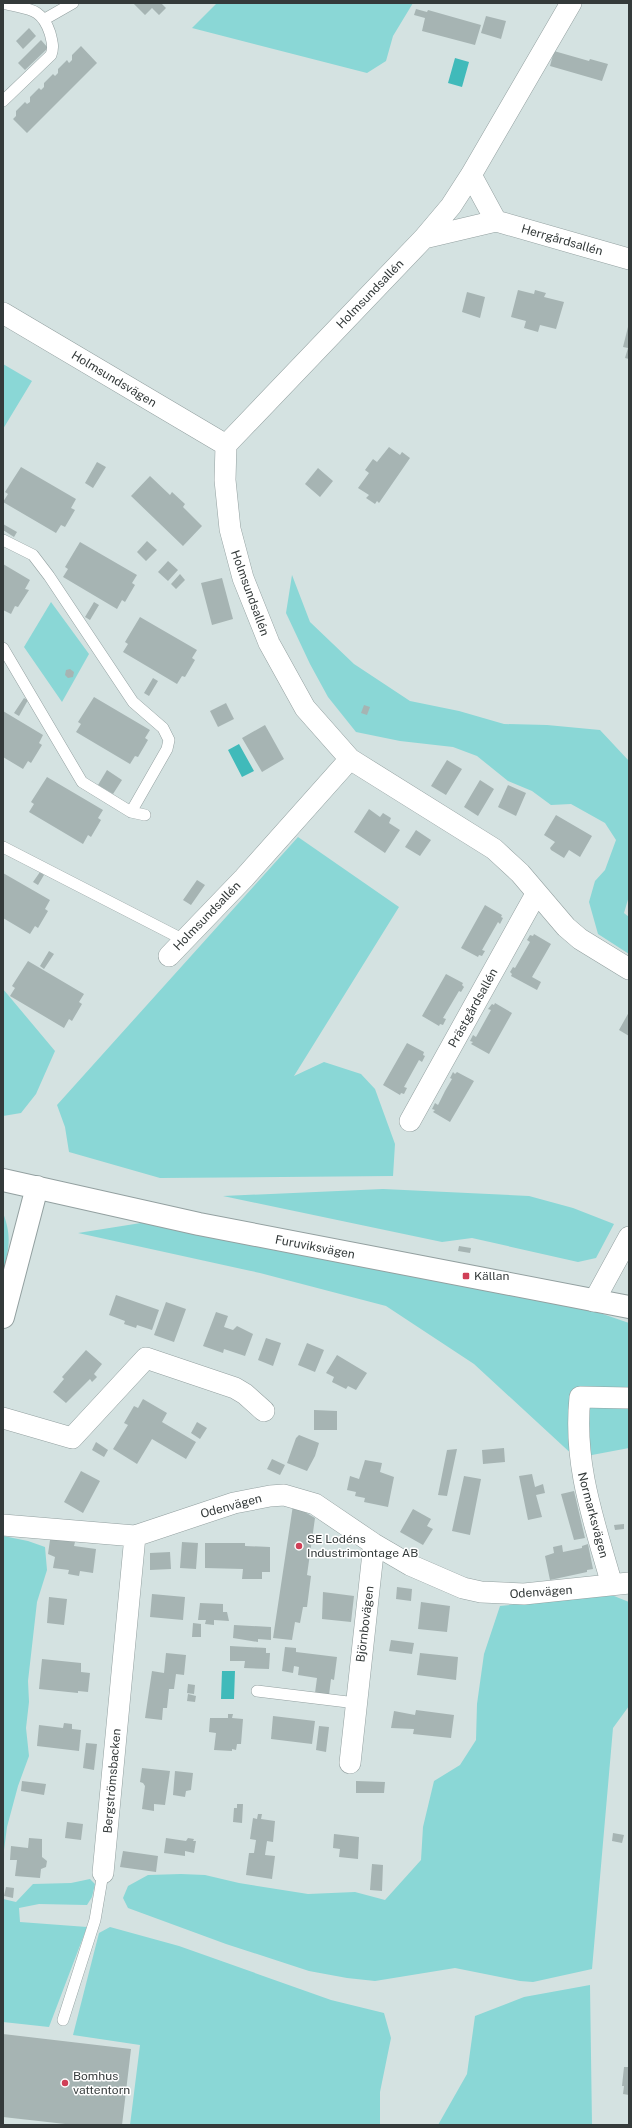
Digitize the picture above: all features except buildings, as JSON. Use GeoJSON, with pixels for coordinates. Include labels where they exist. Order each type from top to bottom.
{"type":"FeatureCollection","features":[{"type":"Feature","properties":{"kind":"main road","name":"Furuviksvägen"},"geometry":{"type":"LineString","coordinates":[[3,1180],[199,1224],[629,1307]]}},
{"type":"Feature","properties":{"kind":"main road"},"geometry":{"type":"LineString","coordinates":[[3,1317],[37,1187]]}},
{"type":"Feature","properties":{"kind":"street","name":"Holmsundsallén"},"geometry":{"type":"LineString","coordinates":[[170,956],[244,878],[350,759],[305,708],[269,643],[256,615],[241,572],[230,529],[225,480],[226,446],[424,238],[451,206],[471,175],[571,3]]}},
{"type":"Feature","properties":{"kind":"street"},"geometry":{"type":"LineString","coordinates":[[424,238],[496,221],[471,175]]}},
{"type":"Feature","properties":{"kind":"street","name":"Herrgårdsallén"},"geometry":{"type":"LineString","coordinates":[[496,221],[629,259]]}},
{"type":"Feature","properties":{"kind":"street","name":"Holmsundsvägen"},"geometry":{"type":"LineString","coordinates":[[3,312],[226,446]]}},
{"type":"Feature","properties":{"kind":"street"},"geometry":{"type":"LineString","coordinates":[[350,759],[494,849],[520,874],[556,918],[580,939],[629,969]]}},
{"type":"Feature","properties":{"kind":"street","name":"Prästgårdsallén"},"geometry":{"type":"LineString","coordinates":[[410,1121],[536,894]]}},
{"type":"Feature","properties":{"kind":"street"},"geometry":{"type":"LineString","coordinates":[[594,1300],[629,1236]]}},
{"type":"Feature","properties":{"kind":"street"},"geometry":{"type":"LineString","coordinates":[[3,1418],[72,1438],[146,1358],[235,1388],[245,1394],[264,1411]]}},
{"type":"Feature","properties":{"kind":"street","name":"Normarksvägen"},"geometry":{"type":"LineString","coordinates":[[620,1584],[583,1480],[578,1420],[580,1397],[629,1398]]}},
{"type":"Feature","properties":{"kind":"street","name":"Odenvägen"},"geometry":{"type":"LineString","coordinates":[[3,1525],[135,1536],[234,1503],[270,1496],[284,1495],[316,1504],[374,1544],[410,1565],[448,1583],[481,1592],[524,1594],[620,1584]]}},
{"type":"Feature","properties":{"kind":"street","name":"Bergströmsbacken"},"geometry":{"type":"LineString","coordinates":[[103,1873],[135,1536]]}},
{"type":"Feature","properties":{"kind":"street","name":"Björnbovägen"},"geometry":{"type":"LineString","coordinates":[[350,1763],[374,1544]]}},
{"type":"Feature","properties":{"kind":"lane"},"geometry":{"type":"LineString","coordinates":[[3,3],[33,11],[45,19],[53,48],[51,54],[3,101]]}},
{"type":"Feature","properties":{"kind":"lane"},"geometry":{"type":"LineString","coordinates":[[45,19],[73,3]]}},
{"type":"Feature","properties":{"kind":"lane"},"geometry":{"type":"LineString","coordinates":[[3,540],[33,555],[49,576],[133,702],[164,728],[169,740],[167,749],[131,812]]}},
{"type":"Feature","properties":{"kind":"lane"},"geometry":{"type":"LineString","coordinates":[[3,648],[82,782],[131,812],[145,815]]}},
{"type":"Feature","properties":{"kind":"lane"},"geometry":{"type":"LineString","coordinates":[[3,847],[184,940]]}},
{"type":"Feature","properties":{"kind":"lane"},"geometry":{"type":"LineString","coordinates":[[257,1691],[356,1703]]}},
{"type":"Feature","properties":{"kind":"lane","name":"Bergströmsbacken"},"geometry":{"type":"LineString","coordinates":[[62,2020],[95,1920],[103,1873]]}},
{"type":"Feature","properties":{"kind":"shaded area"},"geometry":{"type":"Polygon","coordinates":[[[217,3],[413,3],[393,36],[386,61],[367,73],[192,28],[217,3]]]}},
{"type":"Feature","properties":{"kind":"shaded area"},"geometry":{"type":"Polygon","coordinates":[[[455,58],[469,62],[462,87],[448,83],[455,58]]]}},
{"type":"Feature","properties":{"kind":"shaded area"},"geometry":{"type":"Polygon","coordinates":[[[3,364],[32,381],[3,429],[3,364]]]}},
{"type":"Feature","properties":{"kind":"shaded area"},"geometry":{"type":"Polygon","coordinates":[[[292,575],[310,622],[354,664],[410,701],[459,711],[504,724],[547,725],[600,730],[629,761],[629,896],[624,913],[629,917],[629,954],[598,934],[589,902],[595,881],[605,870],[616,840],[605,823],[571,804],[551,805],[532,791],[508,781],[477,756],[453,747],[400,741],[356,732],[328,697],[310,664],[286,613],[292,575]]]}},
{"type":"Feature","properties":{"kind":"shaded area"},"geometry":{"type":"Polygon","coordinates":[[[51,602],[89,654],[62,702],[24,647],[51,602]]]}},
{"type":"Feature","properties":{"kind":"shaded area"},"geometry":{"type":"Polygon","coordinates":[[[239,744],[254,771],[242,777],[228,750],[239,744]]]}},
{"type":"Feature","properties":{"kind":"shaded area"},"geometry":{"type":"Polygon","coordinates":[[[298,837],[399,907],[294,1076],[324,1062],[361,1074],[375,1089],[395,1144],[393,1176],[160,1178],[69,1152],[65,1127],[57,1105],[298,837]]]}},
{"type":"Feature","properties":{"kind":"shaded area"},"geometry":{"type":"Polygon","coordinates":[[[3,989],[55,1051],[36,1094],[21,1113],[3,1116],[3,989]]]}},
{"type":"Feature","properties":{"kind":"shaded area"},"geometry":{"type":"Polygon","coordinates":[[[383,1189],[529,1196],[573,1208],[614,1224],[596,1258],[578,1262],[472,1238],[442,1242],[223,1196],[383,1189]]]}},
{"type":"Feature","properties":{"kind":"shaded area"},"geometry":{"type":"Polygon","coordinates":[[[3,1213],[8,1229],[9,1242],[3,1272],[3,1213]]]}},
{"type":"Feature","properties":{"kind":"shaded area"},"geometry":{"type":"Polygon","coordinates":[[[147,1222],[597,1312],[629,1323],[629,1448],[576,1458],[474,1364],[386,1306],[260,1273],[78,1233],[147,1222]]]}},
{"type":"Feature","properties":{"kind":"shaded area"},"geometry":{"type":"Polygon","coordinates":[[[3,1536],[28,1541],[45,1547],[47,1570],[37,1602],[28,1681],[29,1702],[26,1728],[29,1756],[18,1786],[7,1827],[3,1858],[3,1536]]]}},
{"type":"Feature","properties":{"kind":"shaded area"},"geometry":{"type":"Polygon","coordinates":[[[591,1596],[614,1596],[629,1602],[629,1706],[613,1728],[592,1969],[533,1982],[520,1981],[455,1968],[375,1981],[347,1978],[309,1971],[226,1944],[128,1908],[123,1898],[128,1886],[148,1875],[205,1875],[239,1883],[308,1894],[355,1892],[385,1900],[421,1860],[423,1827],[434,1781],[460,1765],[476,1740],[477,1704],[484,1654],[500,1606],[591,1596]]]}},
{"type":"Feature","properties":{"kind":"shaded area"},"geometry":{"type":"Polygon","coordinates":[[[222,1671],[235,1671],[234,1699],[221,1699],[222,1671]]]}},
{"type":"Feature","properties":{"kind":"shaded area"},"geometry":{"type":"Polygon","coordinates":[[[90,1879],[95,1884],[92,1897],[87,1905],[39,1904],[19,1908],[20,1922],[87,1927],[49,2027],[3,2022],[3,1899],[16,1902],[33,1884],[71,1883],[90,1879]]]}},
{"type":"Feature","properties":{"kind":"shaded area"},"geometry":{"type":"Polygon","coordinates":[[[110,1927],[179,1946],[331,2000],[384,2013],[391,2038],[380,2092],[380,2125],[130,2125],[140,2045],[73,2035],[99,1933],[110,1927]]]}},
{"type":"Feature","properties":{"kind":"shaded area"},"geometry":{"type":"Polygon","coordinates":[[[590,1985],[592,2125],[438,2125],[467,2074],[475,2016],[524,1997],[590,1985]]]}},
{"type":"Feature","properties":{"kind":"place","name":"Källan"},"geometry":{"type":"Point","coordinates":[466,1276]}},
{"type":"Feature","properties":{"kind":"place","name":"SE Lodéns Industrimontage AB"},"geometry":{"type":"Point","coordinates":[299,1546]}},
{"type":"Feature","properties":{"kind":"place","name":"Bomhus vattentorn"},"geometry":{"type":"Point","coordinates":[65,2083]}}]}
